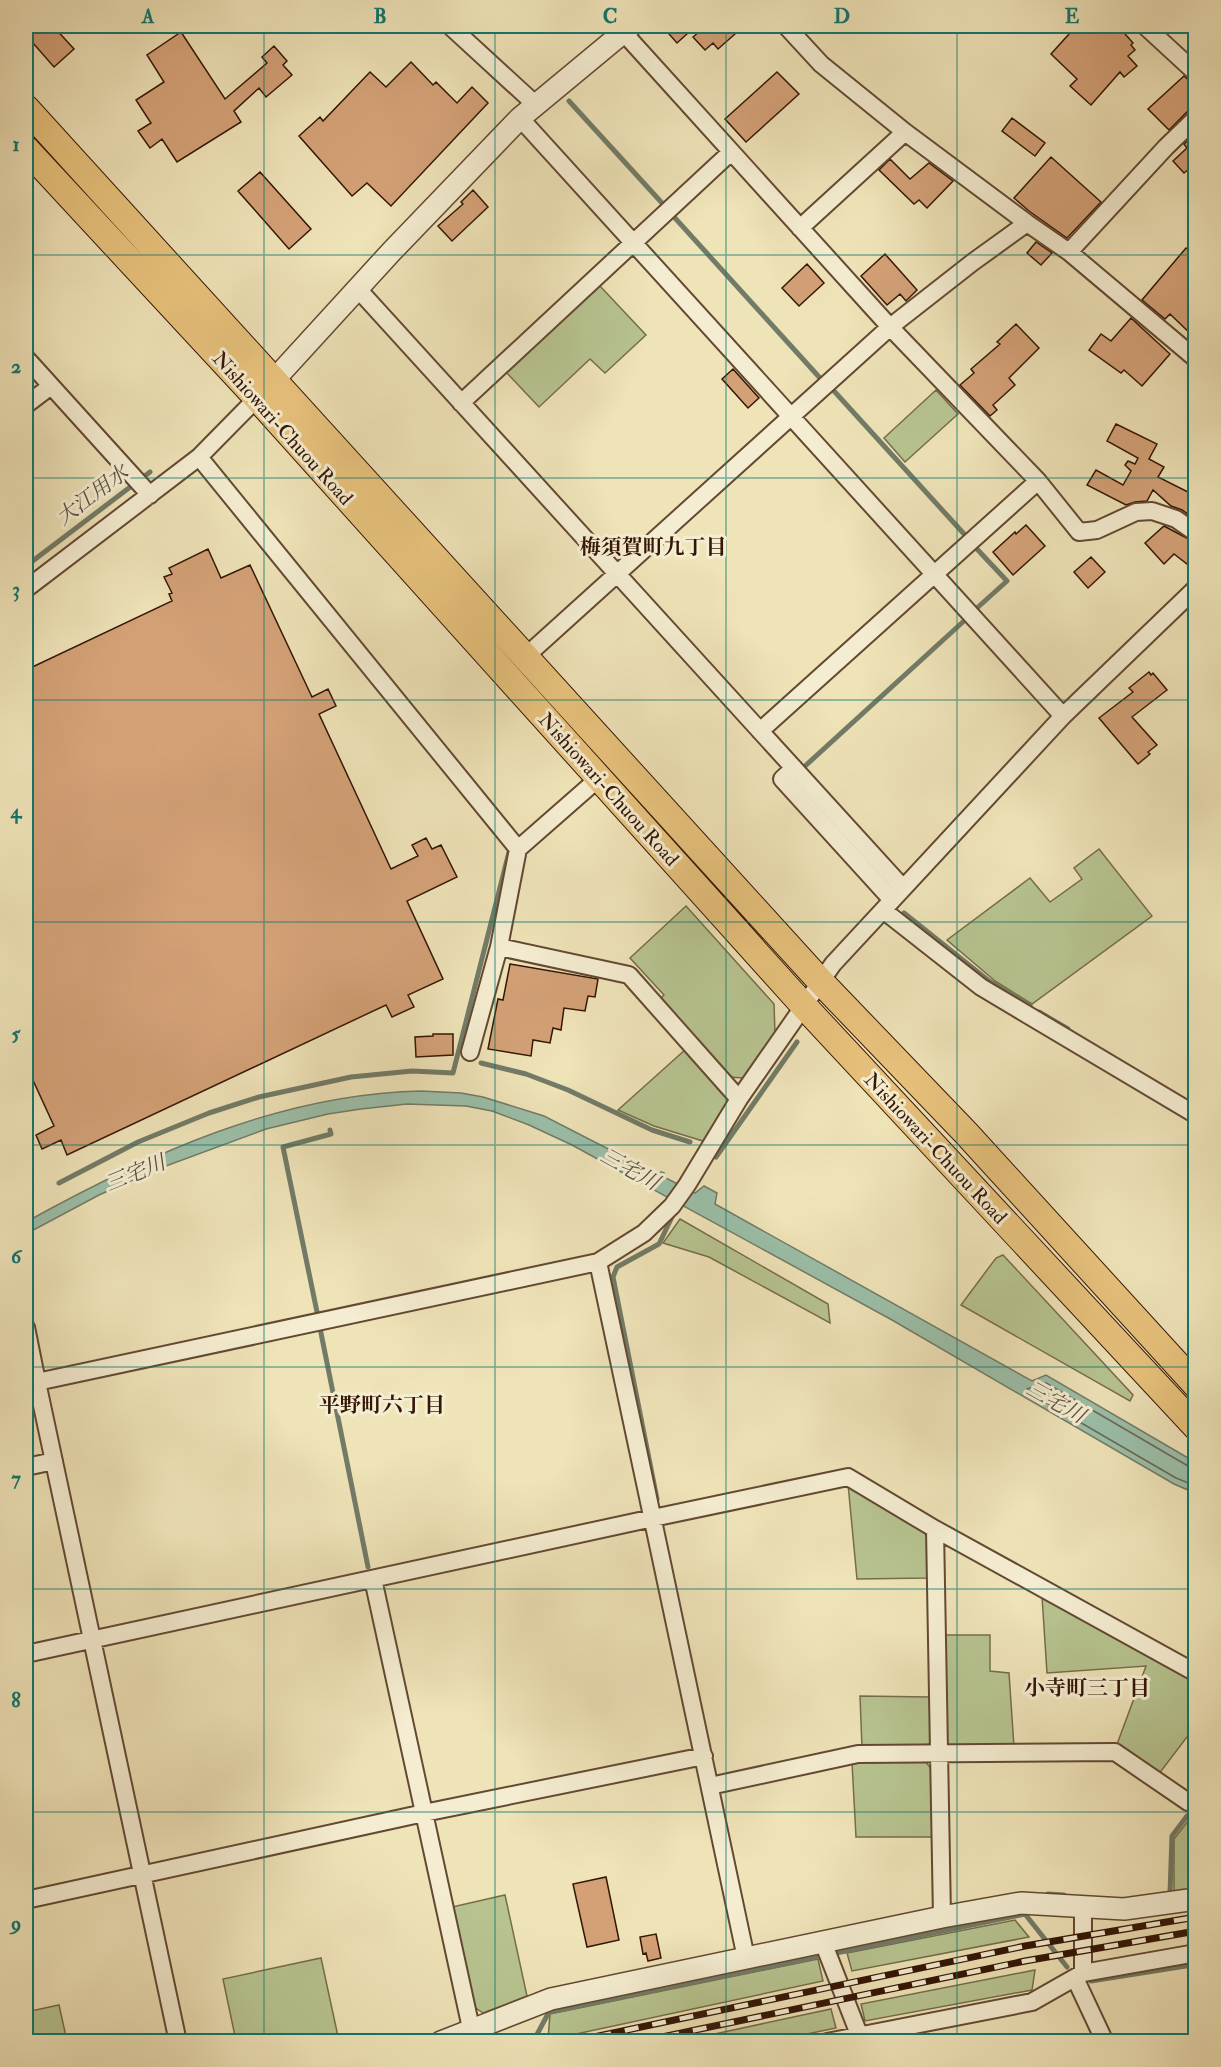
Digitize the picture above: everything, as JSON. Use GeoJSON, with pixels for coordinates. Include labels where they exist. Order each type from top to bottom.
{"type":"FeatureCollection","features":[{"type":"Feature","properties":{"kind":"main road","name":"Nishiowari-Chuou Road"},"geometry":{"type":"LineString","coordinates":[[26,108],[599,778],[804,1006],[1196,1427]]}},
{"type":"Feature","properties":{"kind":"main road","name":"Nishiowari-Chuou Road"},"geometry":{"type":"LineString","coordinates":[[26,148],[525,657],[820,982],[966,1133],[1196,1385]]}},
{"type":"Feature","properties":{"kind":"street"},"geometry":{"type":"LineString","coordinates":[[450,26],[527,111],[633,243],[1063,716]]}},
{"type":"Feature","properties":{"kind":"street"},"geometry":{"type":"LineString","coordinates":[[786,26],[821,64],[905,132],[1069,252],[1195,358]]}},
{"type":"Feature","properties":{"kind":"street"},"geometry":{"type":"LineString","coordinates":[[1145,26],[1196,73]]}},
{"type":"Feature","properties":{"kind":"street"},"geometry":{"type":"LineString","coordinates":[[26,589],[142,486],[200,457],[265,390],[357,288],[527,111],[627,29],[731,152],[890,327],[1038,481],[1079,532],[1097,530],[1136,512],[1152,511],[1176,519],[1196,533]]}},
{"type":"Feature","properties":{"kind":"street"},"geometry":{"type":"LineString","coordinates":[[1069,252],[1166,147],[1196,118]]}},
{"type":"Feature","properties":{"kind":"street"},"geometry":{"type":"LineString","coordinates":[[800,228],[905,132]]}},
{"type":"Feature","properties":{"kind":"street"},"geometry":{"type":"LineString","coordinates":[[461,403],[731,152]]}},
{"type":"Feature","properties":{"kind":"street"},"geometry":{"type":"LineString","coordinates":[[525,657],[890,327],[1027,223]]}},
{"type":"Feature","properties":{"kind":"street"},"geometry":{"type":"LineString","coordinates":[[357,288],[794,768],[893,900],[981,987],[1196,1115]]}},
{"type":"Feature","properties":{"kind":"street"},"geometry":{"type":"LineString","coordinates":[[26,358],[142,486]]}},
{"type":"Feature","properties":{"kind":"street"},"geometry":{"type":"LineString","coordinates":[[26,405],[51,386]]}},
{"type":"Feature","properties":{"kind":"street"},"geometry":{"type":"LineString","coordinates":[[200,457],[518,849]]}},
{"type":"Feature","properties":{"kind":"street"},"geometry":{"type":"LineString","coordinates":[[760,731],[1038,481]]}},
{"type":"Feature","properties":{"kind":"street"},"geometry":{"type":"LineString","coordinates":[[37,1382],[598,1262],[644,1233],[672,1206],[687,1185],[739,1099],[833,964],[1063,716],[1196,588]]}},
{"type":"Feature","properties":{"kind":"street"},"geometry":{"type":"LineString","coordinates":[[470,1053],[499,947],[518,849],[599,778]]}},
{"type":"Feature","properties":{"kind":"street"},"geometry":{"type":"LineString","coordinates":[[499,947],[629,975],[739,1099]]}},
{"type":"Feature","properties":{"kind":"street"},"geometry":{"type":"LineString","coordinates":[[598,1262],[746,1958]]}},
{"type":"Feature","properties":{"kind":"street"},"geometry":{"type":"LineString","coordinates":[[26,1327],[178,2042]]}},
{"type":"Feature","properties":{"kind":"street"},"geometry":{"type":"LineString","coordinates":[[26,1467],[54,1461]]}},
{"type":"Feature","properties":{"kind":"street"},"geometry":{"type":"LineString","coordinates":[[26,1654],[848,1478],[935,1529],[1196,1673]]}},
{"type":"Feature","properties":{"kind":"street"},"geometry":{"type":"LineString","coordinates":[[935,1529],[942,1917]]}},
{"type":"Feature","properties":{"kind":"street"},"geometry":{"type":"LineString","coordinates":[[373,1579],[473,2035]]}},
{"type":"Feature","properties":{"kind":"street"},"geometry":{"type":"LineString","coordinates":[[710,1786],[858,1754],[1115,1752],[1188,1802],[1196,1804]]}},
{"type":"Feature","properties":{"kind":"street"},"geometry":{"type":"LineString","coordinates":[[26,1900],[424,1813],[704,1756]]}},
{"type":"Feature","properties":{"kind":"street"},"geometry":{"type":"LineString","coordinates":[[441,2042],[473,2035],[551,1999],[942,1917],[1021,1903],[1124,1909],[1196,1899]]}},
{"type":"Feature","properties":{"kind":"street"},"geometry":{"type":"LineString","coordinates":[[1083,1907],[1079,1976],[1105,2042]]}},
{"type":"Feature","properties":{"kind":"street"},"geometry":{"type":"LineString","coordinates":[[823,1942],[861,2038]]}},
{"type":"Feature","properties":{"kind":"street"},"geometry":{"type":"LineString","coordinates":[[827,2042],[861,2038],[1032,2002],[1079,1976],[1196,1953]]}},
{"type":"Feature","properties":{"kind":"shaded area"},"geometry":{"type":"Polygon","coordinates":[[[599,285],[646,335],[605,373],[590,359],[539,407],[506,372],[599,285]]]}},
{"type":"Feature","properties":{"kind":"shaded area"},"geometry":{"type":"Polygon","coordinates":[[[936,390],[958,414],[905,462],[884,438],[936,390]]]}},
{"type":"Feature","properties":{"kind":"shaded area"},"geometry":{"type":"Polygon","coordinates":[[[1099,849],[1152,916],[1032,1004],[995,981],[947,940],[1030,878],[1050,902],[1082,879],[1074,868],[1099,849]]]}},
{"type":"Feature","properties":{"kind":"shaded area"},"geometry":{"type":"Polygon","coordinates":[[[686,906],[774,1004],[775,1034],[744,1078],[728,1077],[659,1000],[664,995],[630,958],[686,906]]]}},
{"type":"Feature","properties":{"kind":"shaded area"},"geometry":{"type":"Polygon","coordinates":[[[686,1049],[726,1090],[728,1104],[703,1141],[654,1126],[618,1110],[686,1049]]]}},
{"type":"Feature","properties":{"kind":"shaded area"},"geometry":{"type":"Polygon","coordinates":[[[680,1219],[828,1304],[830,1323],[709,1257],[663,1243],[680,1219]]]}},
{"type":"Feature","properties":{"kind":"shaded area"},"geometry":{"type":"Polygon","coordinates":[[[1003,1255],[1133,1395],[1130,1401],[961,1305],[996,1258],[1003,1255]]]}},
{"type":"Feature","properties":{"kind":"shaded area"},"geometry":{"type":"Polygon","coordinates":[[[848,1484],[923,1529],[929,1542],[929,1578],[857,1579],[848,1484]]]}},
{"type":"Feature","properties":{"kind":"shaded area"},"geometry":{"type":"Polygon","coordinates":[[[1042,1596],[1195,1682],[1195,1737],[1190,1733],[1158,1775],[1116,1747],[1146,1666],[1047,1673],[1042,1596]]]}},
{"type":"Feature","properties":{"kind":"shaded area"},"geometry":{"type":"Polygon","coordinates":[[[944,1635],[990,1635],[990,1671],[1009,1673],[1014,1747],[950,1748],[945,1742],[944,1635]]]}},
{"type":"Feature","properties":{"kind":"shaded area"},"geometry":{"type":"Polygon","coordinates":[[[860,1696],[930,1697],[931,1742],[923,1748],[862,1748],[860,1696]]]}},
{"type":"Feature","properties":{"kind":"shaded area"},"geometry":{"type":"Polygon","coordinates":[[[925,1761],[932,1770],[934,1837],[856,1837],[852,1763],[925,1761]]]}},
{"type":"Feature","properties":{"kind":"shaded area"},"geometry":{"type":"Polygon","coordinates":[[[1195,1812],[1195,1891],[1174,1895],[1174,1839],[1195,1812]]]}},
{"type":"Feature","properties":{"kind":"shaded area"},"geometry":{"type":"Polygon","coordinates":[[[505,1895],[527,1996],[483,2013],[473,2006],[452,1907],[505,1895]]]}},
{"type":"Feature","properties":{"kind":"shaded area"},"geometry":{"type":"Polygon","coordinates":[[[1015,1920],[1029,1937],[852,1971],[847,1953],[1015,1920]]]}},
{"type":"Feature","properties":{"kind":"shaded area"},"geometry":{"type":"Polygon","coordinates":[[[321,1958],[339,2041],[236,2041],[223,1979],[321,1958]]]}},
{"type":"Feature","properties":{"kind":"shaded area"},"geometry":{"type":"Polygon","coordinates":[[[818,1959],[823,1981],[548,2040],[550,2014],[818,1959]]]}},
{"type":"Feature","properties":{"kind":"shaded area"},"geometry":{"type":"Polygon","coordinates":[[[1035,1970],[1032,1990],[865,2021],[861,2004],[1035,1970]]]}},
{"type":"Feature","properties":{"kind":"shaded area"},"geometry":{"type":"Polygon","coordinates":[[[59,2005],[67,2041],[26,2041],[26,2012],[59,2005]]]}},
{"type":"Feature","properties":{"kind":"shaded area"},"geometry":{"type":"Polygon","coordinates":[[[831,2009],[836,2028],[773,2041],[682,2041],[831,2009]]]}},
{"type":"Feature","properties":{"kind":"water","name":"三宅川"},"geometry":{"type":"Polygon","coordinates":[[[421,1091],[461,1093],[483,1097],[544,1116],[659,1175],[661,1172],[664,1173],[662,1176],[695,1193],[704,1186],[717,1193],[715,1204],[1032,1381],[1046,1375],[1195,1462],[1195,1493],[1174,1484],[892,1320],[572,1145],[492,1111],[466,1106],[407,1104],[328,1114],[266,1129],[155,1170],[99,1195],[26,1234],[26,1222],[72,1197],[167,1152],[216,1132],[316,1103],[368,1095],[421,1091]]]}},
{"type":"Feature","properties":{"kind":"building"},"geometry":{"type":"Polygon","coordinates":[[[35,26],[53,26],[74,49],[54,67],[26,35],[35,26]]]}},
{"type":"Feature","properties":{"kind":"building"},"geometry":{"type":"Polygon","coordinates":[[[662,26],[682,26],[688,33],[677,43],[662,26]]]}},
{"type":"Feature","properties":{"kind":"building"},"geometry":{"type":"Polygon","coordinates":[[[706,26],[744,26],[718,49],[713,43],[705,50],[693,37],[706,26]]]}},
{"type":"Feature","properties":{"kind":"building"},"geometry":{"type":"Polygon","coordinates":[[[1060,26],[1118,26],[1133,43],[1131,45],[1135,50],[1128,56],[1137,66],[1124,77],[1120,72],[1091,105],[1070,86],[1077,79],[1051,54],[1069,34],[1060,26]]]}},
{"type":"Feature","properties":{"kind":"building"},"geometry":{"type":"Polygon","coordinates":[[[181,32],[225,99],[267,63],[262,57],[274,46],[287,61],[283,65],[292,75],[266,97],[259,88],[234,111],[241,122],[177,162],[162,139],[150,148],[138,131],[151,123],[136,100],[164,82],[147,55],[181,32]]]}},
{"type":"Feature","properties":{"kind":"building"},"geometry":{"type":"Polygon","coordinates":[[[411,62],[433,85],[436,82],[457,103],[472,87],[488,103],[391,206],[367,183],[352,196],[299,136],[320,117],[323,121],[370,72],[386,87],[411,62]]]}},
{"type":"Feature","properties":{"kind":"building"},"geometry":{"type":"Polygon","coordinates":[[[777,72],[799,94],[746,142],[725,119],[777,72]]]}},
{"type":"Feature","properties":{"kind":"building"},"geometry":{"type":"Polygon","coordinates":[[[1184,76],[1196,87],[1196,108],[1189,110],[1169,130],[1148,109],[1184,76]]]}},
{"type":"Feature","properties":{"kind":"building"},"geometry":{"type":"Polygon","coordinates":[[[1012,118],[1045,143],[1035,156],[1002,131],[1012,118]]]}},
{"type":"Feature","properties":{"kind":"building"},"geometry":{"type":"Polygon","coordinates":[[[1196,133],[1196,163],[1184,173],[1173,161],[1187,148],[1184,144],[1196,133]]]}},
{"type":"Feature","properties":{"kind":"building"},"geometry":{"type":"Polygon","coordinates":[[[1051,157],[1101,202],[1067,238],[1014,198],[1051,157]]]}},
{"type":"Feature","properties":{"kind":"building"},"geometry":{"type":"Polygon","coordinates":[[[890,159],[910,179],[929,163],[953,181],[927,208],[919,200],[914,204],[879,170],[890,159]]]}},
{"type":"Feature","properties":{"kind":"building"},"geometry":{"type":"Polygon","coordinates":[[[260,172],[311,229],[289,249],[238,191],[260,172]]]}},
{"type":"Feature","properties":{"kind":"building"},"geometry":{"type":"Polygon","coordinates":[[[473,190],[488,207],[452,241],[438,226],[463,204],[461,202],[473,190]]]}},
{"type":"Feature","properties":{"kind":"building"},"geometry":{"type":"Polygon","coordinates":[[[1036,242],[1052,253],[1041,265],[1027,253],[1036,242]]]}},
{"type":"Feature","properties":{"kind":"building"},"geometry":{"type":"Polygon","coordinates":[[[1186,248],[1196,256],[1196,339],[1170,314],[1165,319],[1142,300],[1186,248]]]}},
{"type":"Feature","properties":{"kind":"building"},"geometry":{"type":"Polygon","coordinates":[[[885,254],[917,290],[906,301],[900,294],[887,305],[861,276],[885,254]]]}},
{"type":"Feature","properties":{"kind":"building"},"geometry":{"type":"Polygon","coordinates":[[[807,264],[824,283],[799,306],[782,288],[807,264]]]}},
{"type":"Feature","properties":{"kind":"building"},"geometry":{"type":"Polygon","coordinates":[[[1131,318],[1170,354],[1142,386],[1124,370],[1121,373],[1089,350],[1101,334],[1111,341],[1131,318]]]}},
{"type":"Feature","properties":{"kind":"building"},"geometry":{"type":"Polygon","coordinates":[[[1016,324],[1039,348],[1009,378],[1015,385],[993,405],[997,410],[990,416],[960,385],[974,373],[971,369],[1000,344],[997,342],[1016,324]]]}},
{"type":"Feature","properties":{"kind":"building"},"geometry":{"type":"Polygon","coordinates":[[[733,369],[759,398],[748,408],[722,379],[733,369]]]}},
{"type":"Feature","properties":{"kind":"building"},"geometry":{"type":"Polygon","coordinates":[[[1116,424],[1157,444],[1149,459],[1164,467],[1158,477],[1196,496],[1196,520],[1182,510],[1171,506],[1153,490],[1147,501],[1126,505],[1087,485],[1096,470],[1123,485],[1131,471],[1125,465],[1128,461],[1135,464],[1138,458],[1107,441],[1116,424]]]}},
{"type":"Feature","properties":{"kind":"building"},"geometry":{"type":"Polygon","coordinates":[[[1026,525],[1045,546],[1013,575],[993,552],[1026,525]]]}},
{"type":"Feature","properties":{"kind":"building"},"geometry":{"type":"Polygon","coordinates":[[[1164,526],[1196,543],[1196,571],[1174,554],[1164,564],[1145,543],[1164,526]]]}},
{"type":"Feature","properties":{"kind":"building"},"geometry":{"type":"Polygon","coordinates":[[[208,549],[221,578],[250,565],[312,697],[328,689],[336,706],[319,714],[391,869],[418,856],[412,845],[426,838],[432,849],[441,845],[457,877],[407,901],[443,979],[408,995],[414,1007],[392,1017],[386,1005],[67,1155],[61,1140],[42,1149],[36,1135],[54,1126],[26,1065],[26,670],[172,601],[169,594],[172,593],[164,577],[172,574],[169,568],[208,549]]]}},
{"type":"Feature","properties":{"kind":"building"},"geometry":{"type":"Polygon","coordinates":[[[1091,557],[1105,572],[1088,588],[1074,572],[1091,557]]]}},
{"type":"Feature","properties":{"kind":"building"},"geometry":{"type":"Polygon","coordinates":[[[1149,672],[1151,675],[1153,673],[1167,690],[1132,717],[1157,745],[1138,764],[1099,718],[1133,692],[1129,688],[1149,672]]]}},
{"type":"Feature","properties":{"kind":"building"},"geometry":{"type":"Polygon","coordinates":[[[510,964],[598,979],[595,997],[588,996],[585,1011],[564,1008],[561,1030],[553,1028],[550,1043],[533,1040],[531,1056],[488,1049],[498,999],[503,1000],[510,964]]]}},
{"type":"Feature","properties":{"kind":"building"},"geometry":{"type":"Polygon","coordinates":[[[433,1034],[453,1034],[453,1055],[416,1057],[415,1037],[433,1036],[433,1034]]]}},
{"type":"Feature","properties":{"kind":"building"},"geometry":{"type":"Polygon","coordinates":[[[606,1877],[619,1940],[587,1947],[573,1884],[606,1877]]]}},
{"type":"Feature","properties":{"kind":"building"},"geometry":{"type":"Polygon","coordinates":[[[656,1934],[661,1958],[648,1961],[646,1953],[643,1954],[640,1937],[656,1934]]]}},
{"type":"Feature","properties":{"kind":"waterway"},"geometry":{"type":"LineString","coordinates":[[569,101],[662,203]]}},
{"type":"Feature","properties":{"kind":"waterway"},"geometry":{"type":"LineString","coordinates":[[675,218],[820,378]]}},
{"type":"Feature","properties":{"kind":"waterway"},"geometry":{"type":"LineString","coordinates":[[834,391],[965,535]]}},
{"type":"Feature","properties":{"kind":"waterway","name":"大江用水"},"geometry":{"type":"LineString","coordinates":[[26,566],[150,472]]}},
{"type":"Feature","properties":{"kind":"waterway"},"geometry":{"type":"LineString","coordinates":[[976,548],[1007,581],[977,608]]}},
{"type":"Feature","properties":{"kind":"waterway"},"geometry":{"type":"LineString","coordinates":[[804,767],[965,620]]}},
{"type":"Feature","properties":{"kind":"waterway","name":"三宅川"},"geometry":{"type":"LineString","coordinates":[[59,1183],[138,1142],[209,1113],[259,1097],[351,1077],[412,1071],[453,1073],[509,852]]}},
{"type":"Feature","properties":{"kind":"waterway"},"geometry":{"type":"LineString","coordinates":[[904,913],[989,981],[1030,1006]]}},
{"type":"Feature","properties":{"kind":"waterway"},"geometry":{"type":"LineString","coordinates":[[1039,1012],[1068,1029]]}},
{"type":"Feature","properties":{"kind":"waterway"},"geometry":{"type":"LineString","coordinates":[[716,1157],[797,1042]]}},
{"type":"Feature","properties":{"kind":"waterway"},"geometry":{"type":"LineString","coordinates":[[481,1063],[526,1074],[568,1090],[652,1130],[690,1142]]}},
{"type":"Feature","properties":{"kind":"waterway"},"geometry":{"type":"LineString","coordinates":[[317,1312],[283,1147],[331,1134],[330,1130]]}},
{"type":"Feature","properties":{"kind":"waterway"},"geometry":{"type":"LineString","coordinates":[[657,1499],[613,1277],[617,1267],[659,1244],[672,1217]]}},
{"type":"Feature","properties":{"kind":"waterway"},"geometry":{"type":"LineString","coordinates":[[320,1328],[368,1567]]}},
{"type":"Feature","properties":{"kind":"waterway"},"geometry":{"type":"LineString","coordinates":[[1166,1894],[1170,1893],[1172,1836],[1187,1816]]}},
{"type":"Feature","properties":{"kind":"waterway"},"geometry":{"type":"LineString","coordinates":[[1048,1894],[1064,1895]]}},
{"type":"Feature","properties":{"kind":"waterway"},"geometry":{"type":"LineString","coordinates":[[836,1953],[1025,1914],[1067,1967]]}},
{"type":"Feature","properties":{"kind":"waterway"},"geometry":{"type":"LineString","coordinates":[[534,2040],[549,2012],[816,1957]]}},
{"type":"Feature","properties":{"kind":"waterway"},"geometry":{"type":"LineString","coordinates":[[1091,1981],[1192,1965],[1196,1972]]}},
{"type":"Feature","properties":{"kind":"railway"},"geometry":{"type":"LineString","coordinates":[[570,2042],[1025,1946],[1196,1917]]}},
{"type":"Feature","properties":{"kind":"railway"},"geometry":{"type":"LineString","coordinates":[[638,2042],[1025,1961],[1196,1931]]}},
{"type":"Feature","properties":{"kind":"district","name":"梅須賀町九丁目"},"geometry":{"type":"Point","coordinates":[653,547]}},
{"type":"Feature","properties":{"kind":"district","name":"平野町六丁目"},"geometry":{"type":"Point","coordinates":[382,1405]}},
{"type":"Feature","properties":{"kind":"district","name":"小寺町三丁目"},"geometry":{"type":"Point","coordinates":[1087,1688]}}]}
